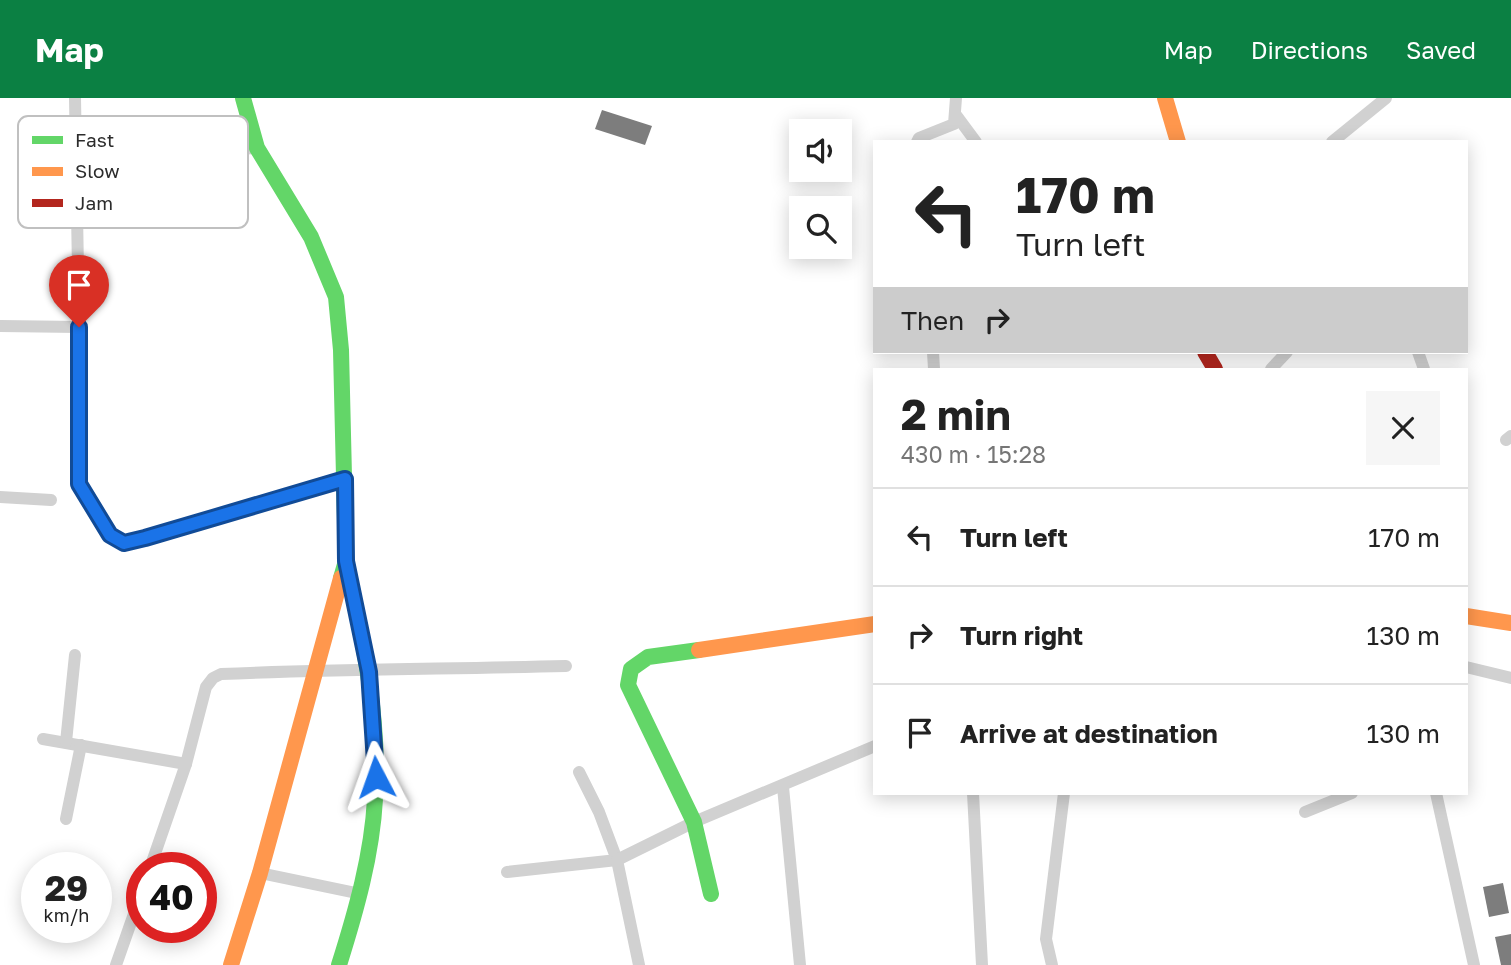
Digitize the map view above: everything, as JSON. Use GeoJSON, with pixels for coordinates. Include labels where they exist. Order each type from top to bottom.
{"type":"FeatureCollection","features":[{"type":"Feature","properties":{"kind":"main road"},"geometry":{"type":"LineString","coordinates":[[243,98],[245,116]]}},
{"type":"Feature","properties":{"kind":"main road"},"geometry":{"type":"LineString","coordinates":[[1165,98],[1177,140]]}},
{"type":"Feature","properties":{"kind":"main road"},"geometry":{"type":"LineString","coordinates":[[248,128],[256,148],[315,245],[332,283],[340,322],[346,561],[369,672],[376,777],[361,894],[339,965]]}},
{"type":"Feature","properties":{"kind":"main road"},"geometry":{"type":"LineString","coordinates":[[79,327],[78,479],[97,511],[102,527],[117,541],[124,543],[145,538],[345,479]]}},
{"type":"Feature","properties":{"kind":"main road"},"geometry":{"type":"LineString","coordinates":[[231,965],[318,670],[346,561]]}},
{"type":"Feature","properties":{"kind":"main road"},"geometry":{"type":"LineString","coordinates":[[1468,616],[1511,623]]}},
{"type":"Feature","properties":{"kind":"main road"},"geometry":{"type":"LineString","coordinates":[[711,894],[694,822],[628,685],[631,668],[648,657],[873,624]]}},
{"type":"Feature","properties":{"kind":"street"},"geometry":{"type":"LineString","coordinates":[[75,98],[75,116]]}},
{"type":"Feature","properties":{"kind":"street"},"geometry":{"type":"LineString","coordinates":[[919,140],[922,136],[952,127],[956,115],[956,98]]}},
{"type":"Feature","properties":{"kind":"street"},"geometry":{"type":"LineString","coordinates":[[1334,140],[1386,98]]}},
{"type":"Feature","properties":{"kind":"street"},"geometry":{"type":"LineString","coordinates":[[956,115],[975,140]]}},
{"type":"Feature","properties":{"kind":"street"},"geometry":{"type":"LineString","coordinates":[[248,148],[256,148]]}},
{"type":"Feature","properties":{"kind":"street"},"geometry":{"type":"LineString","coordinates":[[0,326],[79,327],[77,228]]}},
{"type":"Feature","properties":{"kind":"street"},"geometry":{"type":"LineString","coordinates":[[1272,368],[1285,354]]}},
{"type":"Feature","properties":{"kind":"street"},"geometry":{"type":"LineString","coordinates":[[0,497],[51,500]]}},
{"type":"Feature","properties":{"kind":"street"},"geometry":{"type":"LineString","coordinates":[[66,742],[75,656]]}},
{"type":"Feature","properties":{"kind":"street"},"geometry":{"type":"LineString","coordinates":[[156,852],[186,764],[206,687],[213,678],[221,674],[566,666]]}},
{"type":"Feature","properties":{"kind":"street"},"geometry":{"type":"LineString","coordinates":[[1468,667],[1511,678]]}},
{"type":"Feature","properties":{"kind":"street"},"geometry":{"type":"LineString","coordinates":[[43,739],[186,764]]}},
{"type":"Feature","properties":{"kind":"street"},"geometry":{"type":"LineString","coordinates":[[66,819],[81,745]]}},
{"type":"Feature","properties":{"kind":"street"},"geometry":{"type":"LineString","coordinates":[[507,872],[617,860],[694,822],[783,787],[873,747]]}},
{"type":"Feature","properties":{"kind":"street"},"geometry":{"type":"LineString","coordinates":[[579,772],[599,812],[617,860],[639,965]]}},
{"type":"Feature","properties":{"kind":"street"},"geometry":{"type":"LineString","coordinates":[[783,787],[800,965]]}},
{"type":"Feature","properties":{"kind":"street"},"geometry":{"type":"LineString","coordinates":[[973,795],[982,965]]}},
{"type":"Feature","properties":{"kind":"street"},"geometry":{"type":"LineString","coordinates":[[1052,965],[1046,939],[1064,795]]}},
{"type":"Feature","properties":{"kind":"street"},"geometry":{"type":"LineString","coordinates":[[1305,812],[1347,795]]}},
{"type":"Feature","properties":{"kind":"street"},"geometry":{"type":"LineString","coordinates":[[1436,795],[1474,965]]}},
{"type":"Feature","properties":{"kind":"street"},"geometry":{"type":"LineString","coordinates":[[260,873],[361,894]]}},
{"type":"Feature","properties":{"kind":"street"},"geometry":{"type":"LineString","coordinates":[[116,965],[126,937]]}},
{"type":"Feature","properties":{"kind":"building"},"geometry":{"type":"Polygon","coordinates":[[[602,110],[652,126],[645,145],[595,129],[602,110]]]}},
{"type":"Feature","properties":{"kind":"building"},"geometry":{"type":"Polygon","coordinates":[[[1503,883],[1509,913],[1489,917],[1483,887],[1503,883]]]}},
{"type":"Feature","properties":{"kind":"building"},"geometry":{"type":"Polygon","coordinates":[[[1511,934],[1511,965],[1501,965],[1495,937],[1511,934]]]}},
{"type":"Feature","properties":{"kind":"traffic: fast"},"geometry":{"type":"LineString","coordinates":[[243,98],[257,148],[311,237],[336,297],[341,350],[346,561]]}},
{"type":"Feature","properties":{"kind":"traffic: fast"},"geometry":{"type":"LineString","coordinates":[[339,965],[367,862],[376,769],[369,679],[346,561],[341,578]]}},
{"type":"Feature","properties":{"kind":"traffic: fast"},"geometry":{"type":"LineString","coordinates":[[699,650],[648,657],[631,669],[628,685],[694,822],[711,894]]}},
{"type":"Feature","properties":{"kind":"traffic: slow"},"geometry":{"type":"LineString","coordinates":[[1165,98],[1177,140]]}},
{"type":"Feature","properties":{"kind":"traffic: slow"},"geometry":{"type":"LineString","coordinates":[[79,327],[79,484],[110,535],[124,543],[145,538],[345,479]]}},
{"type":"Feature","properties":{"kind":"traffic: slow"},"geometry":{"type":"LineString","coordinates":[[231,965],[260,873],[341,578]]}},
{"type":"Feature","properties":{"kind":"traffic: slow"},"geometry":{"type":"LineString","coordinates":[[1468,616],[1511,623]]}},
{"type":"Feature","properties":{"kind":"traffic: slow"},"geometry":{"type":"LineString","coordinates":[[699,650],[873,624]]}},
{"type":"Feature","properties":{"kind":"traffic: jam"},"geometry":{"type":"LineString","coordinates":[[1206,354],[1214,368]]}},
{"type":"Feature","properties":{"kind":"route"},"geometry":{"type":"LineString","coordinates":[[79,327],[78,479],[97,511],[102,527],[117,541],[124,543],[145,538],[345,479],[346,561],[369,672],[376,777]]}}]}
